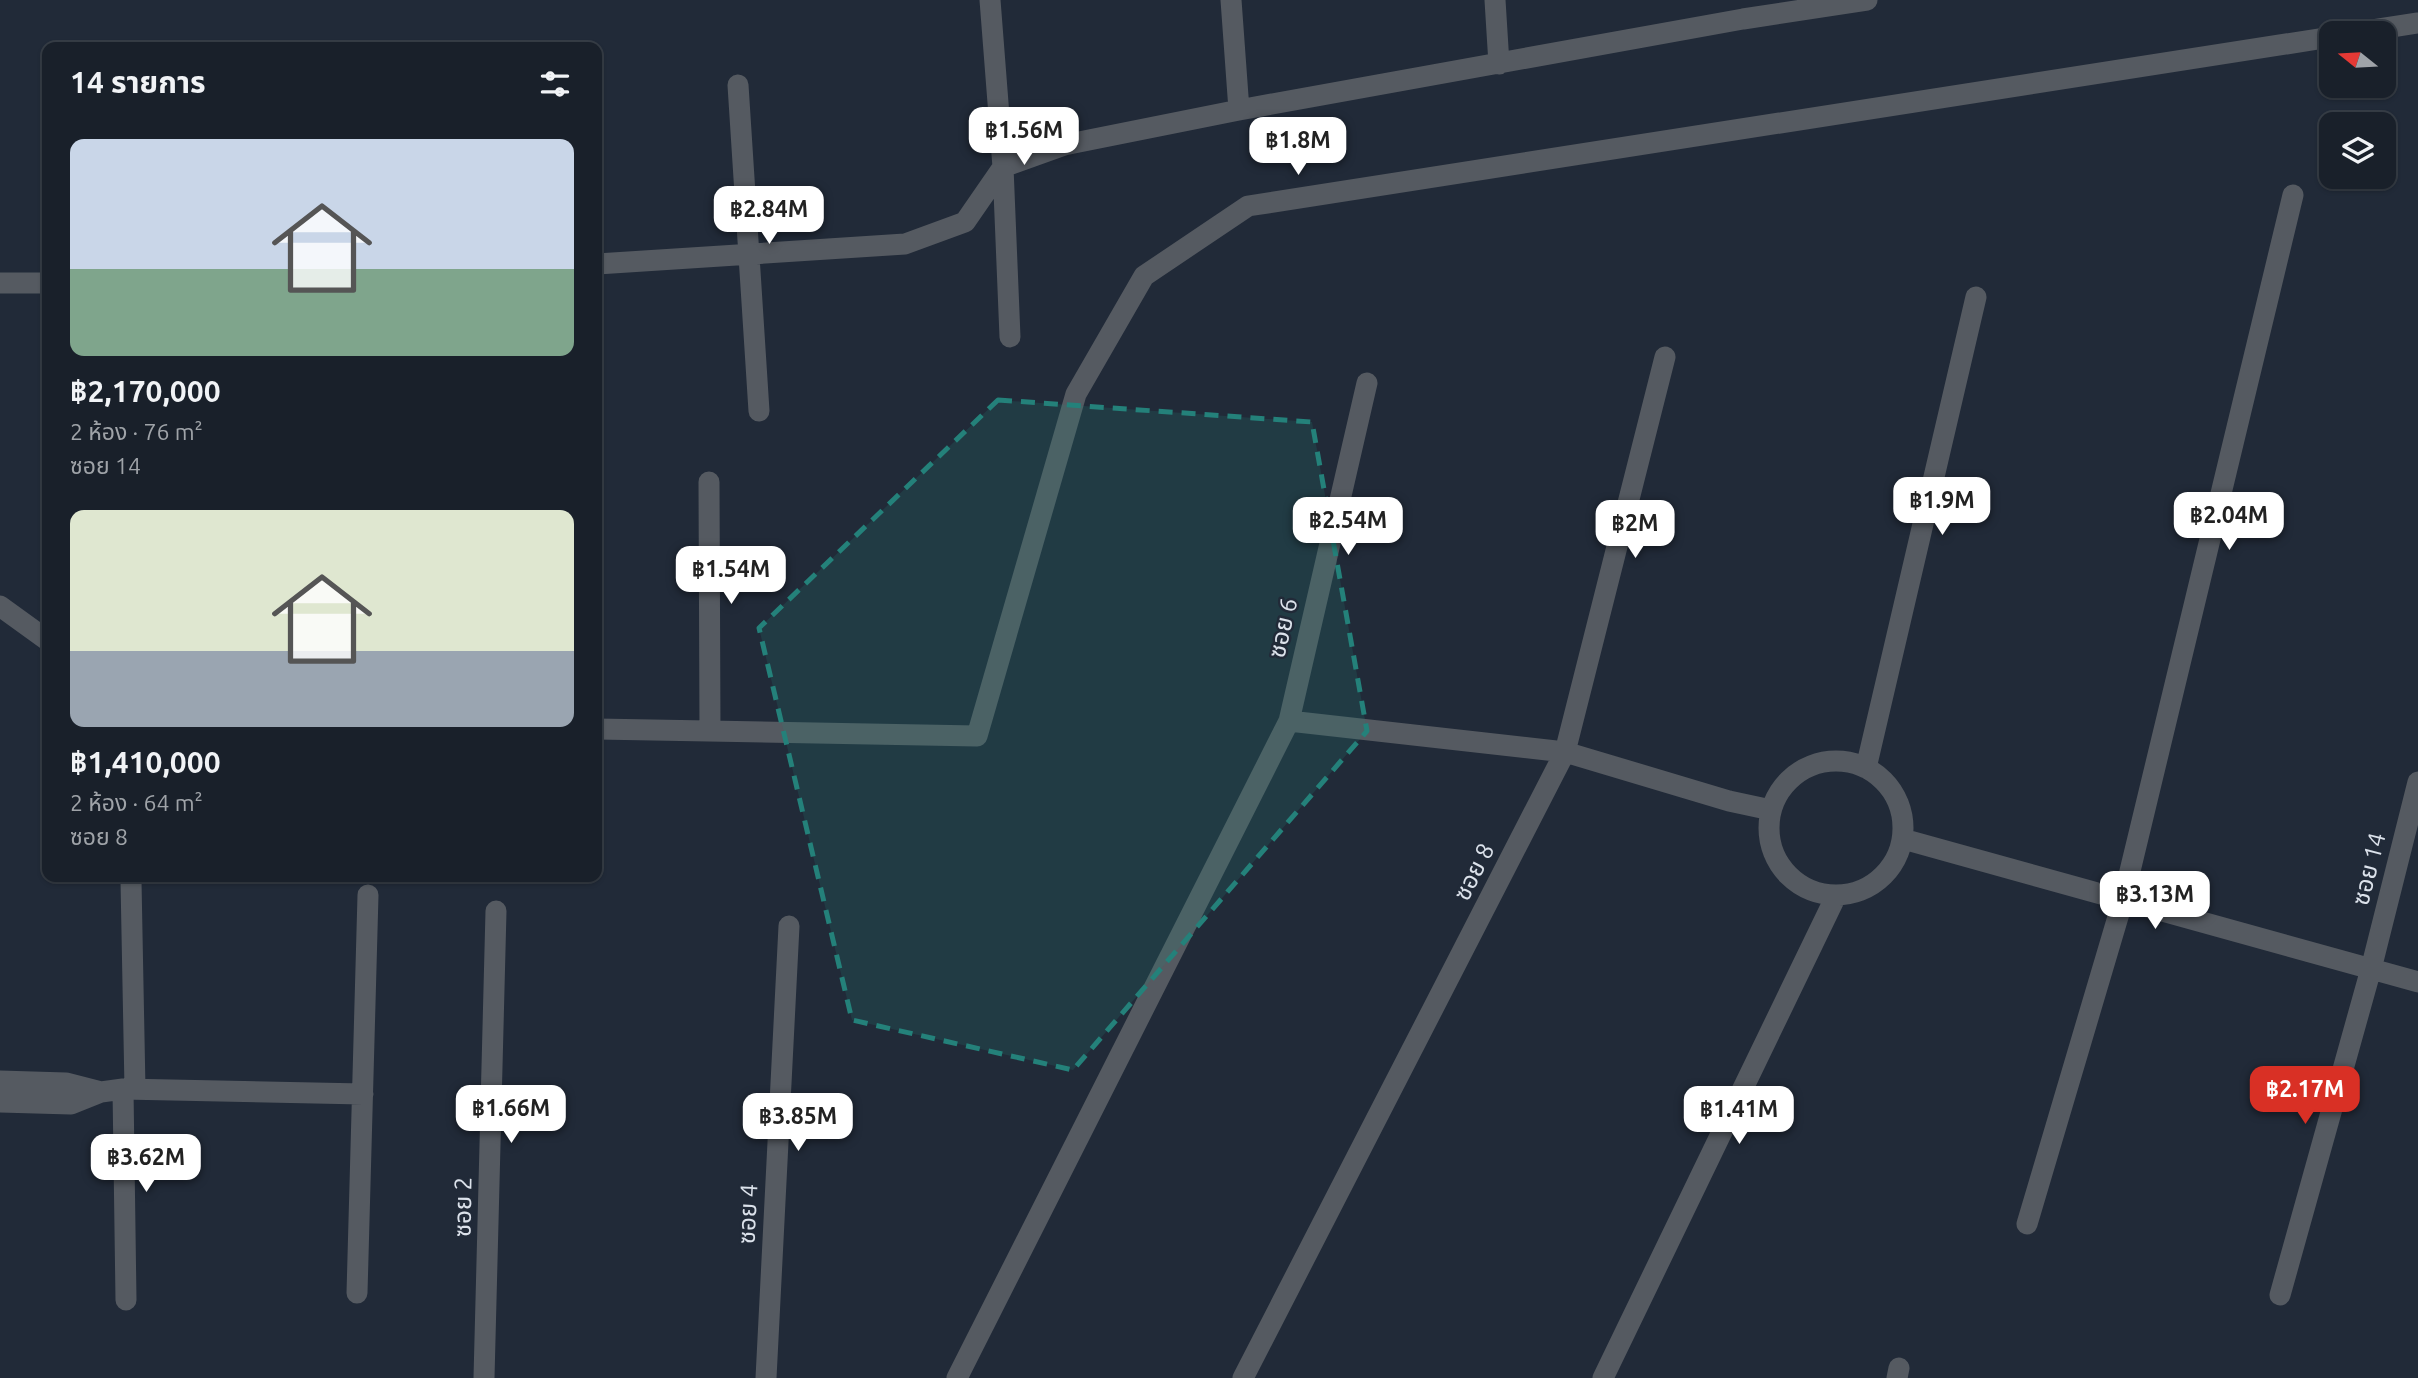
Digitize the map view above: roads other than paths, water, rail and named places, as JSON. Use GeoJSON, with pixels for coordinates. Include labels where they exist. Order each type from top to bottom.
{"type":"FeatureCollection","features":[{"type":"Feature","properties":{"kind":"street"},"geometry":{"type":"LineString","coordinates":[[990,0],[1003,167],[1010,337]]}},
{"type":"Feature","properties":{"kind":"street"},"geometry":{"type":"LineString","coordinates":[[1231,0],[1239,110]]}},
{"type":"Feature","properties":{"kind":"street"},"geometry":{"type":"LineString","coordinates":[[1495,0],[1499,64]]}},
{"type":"Feature","properties":{"kind":"street"},"geometry":{"type":"LineString","coordinates":[[602,264],[905,244],[965,222],[1003,167],[1064,145],[1239,110],[1499,64],[1742,10],[1867,0]]}},
{"type":"Feature","properties":{"kind":"street"},"geometry":{"type":"LineString","coordinates":[[2396,26],[2418,23]]}},
{"type":"Feature","properties":{"kind":"street"},"geometry":{"type":"LineString","coordinates":[[602,729],[977,736],[1076,394],[1144,276],[1248,206],[2319,39]]}},
{"type":"Feature","properties":{"kind":"street"},"geometry":{"type":"LineString","coordinates":[[738,85],[759,411]]}},
{"type":"Feature","properties":{"kind":"street"},"geometry":{"type":"LineString","coordinates":[[2027,1224],[2123,900],[2293,195]]}},
{"type":"Feature","properties":{"kind":"street"},"geometry":{"type":"LineString","coordinates":[[0,283],[42,283]]}},
{"type":"Feature","properties":{"kind":"street"},"geometry":{"type":"LineString","coordinates":[[1866,768],[1976,296]]}},
{"type":"Feature","properties":{"kind":"street","name":"ซอย 8"},"geometry":{"type":"LineString","coordinates":[[1243,1378],[1565,752],[1665,357]]}},
{"type":"Feature","properties":{"kind":"street","name":"ซอย 6"},"geometry":{"type":"LineString","coordinates":[[957,1378],[1289,720],[1367,383]]}},
{"type":"Feature","properties":{"kind":"street"},"geometry":{"type":"LineString","coordinates":[[709,482],[710,730]]}},
{"type":"Feature","properties":{"kind":"street"},"geometry":{"type":"LineString","coordinates":[[0,606],[42,636]]}},
{"type":"Feature","properties":{"kind":"street"},"geometry":{"type":"LineString","coordinates":[[1289,720],[1565,752],[1729,801],[1771,810]]}},
{"type":"Feature","properties":{"kind":"street"},"geometry":{"type":"LineString","coordinates":[[1842,761],[1866,768],[1889,786],[1902,811],[1903,839],[1891,868],[1873,886],[1859,893],[1836,897],[1808,891],[1789,878],[1775,858],[1769,834],[1771,810],[1782,788],[1799,772],[1819,762],[1842,761]]}},
{"type":"Feature","properties":{"kind":"street","name":"ซอย 14"},"geometry":{"type":"LineString","coordinates":[[2280,1295],[2371,969],[2418,782]]}},
{"type":"Feature","properties":{"kind":"street"},"geometry":{"type":"LineString","coordinates":[[1903,839],[2418,982]]}},
{"type":"Feature","properties":{"kind":"street"},"geometry":{"type":"LineString","coordinates":[[126,1300],[131,882]]}},
{"type":"Feature","properties":{"kind":"street"},"geometry":{"type":"LineString","coordinates":[[358,1293],[368,895]]}},
{"type":"Feature","properties":{"kind":"street"},"geometry":{"type":"LineString","coordinates":[[1603,1378],[1836,897]]}},
{"type":"Feature","properties":{"kind":"street","name":"ซอย 2"},"geometry":{"type":"LineString","coordinates":[[484,1378],[496,911]]}},
{"type":"Feature","properties":{"kind":"street","name":"ซอย 4"},"geometry":{"type":"LineString","coordinates":[[766,1378],[789,926]]}},
{"type":"Feature","properties":{"kind":"street"},"geometry":{"type":"LineString","coordinates":[[0,1081],[66,1083],[101,1092]]}},
{"type":"Feature","properties":{"kind":"street"},"geometry":{"type":"LineString","coordinates":[[0,1102],[71,1104],[101,1092],[129,1089],[363,1094]]}}]}
